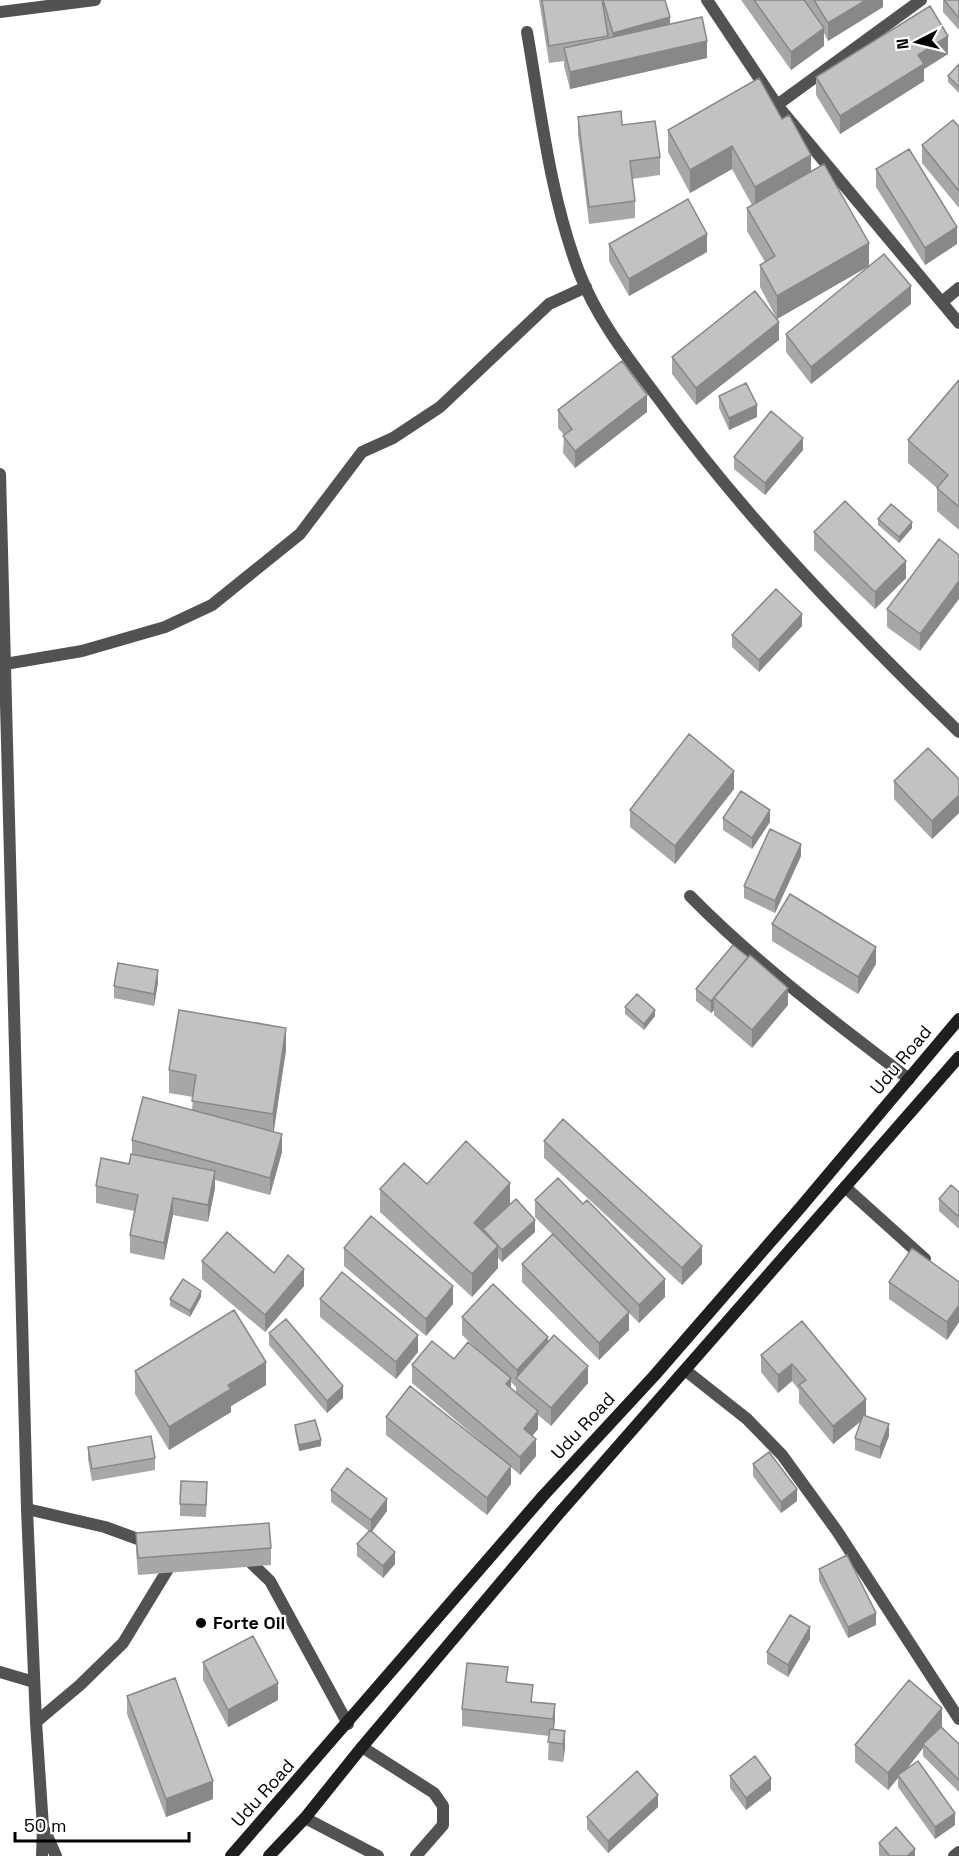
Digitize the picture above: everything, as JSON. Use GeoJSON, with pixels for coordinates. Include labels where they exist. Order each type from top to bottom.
{"type":"FeatureCollection","features":[{"type":"Feature","properties":{"kind":"main road","name":"Udu Road"},"geometry":{"type":"LineString","coordinates":[[231,1856],[348,1724],[535,1505],[662,1367],[959,1019]]}},
{"type":"Feature","properties":{"kind":"main road"},"geometry":{"type":"LineString","coordinates":[[269,1856],[305,1818],[556,1517],[959,1057]]}},
{"type":"Feature","properties":{"kind":"street"},"geometry":{"type":"LineString","coordinates":[[0,12],[95,0]]}},
{"type":"Feature","properties":{"kind":"street"},"geometry":{"type":"LineString","coordinates":[[707,0],[777,105],[959,323]]}},
{"type":"Feature","properties":{"kind":"street"},"geometry":{"type":"LineString","coordinates":[[777,105],[921,0]]}},
{"type":"Feature","properties":{"kind":"street"},"geometry":{"type":"LineString","coordinates":[[526,32],[556,196],[586,286],[603,323],[703,459],[793,565],[959,732]]}},
{"type":"Feature","properties":{"kind":"street"},"geometry":{"type":"LineString","coordinates":[[5,664],[82,651],[155,630],[212,605],[300,534],[362,452],[393,438],[440,407],[549,304],[586,286]]}},
{"type":"Feature","properties":{"kind":"street"},"geometry":{"type":"LineString","coordinates":[[942,302],[959,288]]}},
{"type":"Feature","properties":{"kind":"street"},"geometry":{"type":"LineString","coordinates":[[0,474],[5,664],[5,801],[25,1340],[27,1509],[43,1827],[42,1856]]}},
{"type":"Feature","properties":{"kind":"street"},"geometry":{"type":"LineString","coordinates":[[690,896],[728,935],[811,1004],[909,1079]]}},
{"type":"Feature","properties":{"kind":"street"},"geometry":{"type":"LineString","coordinates":[[845,1187],[935,1268]]}},
{"type":"Feature","properties":{"kind":"street"},"geometry":{"type":"LineString","coordinates":[[685,1370],[747,1419],[782,1455],[837,1531],[959,1719]]}},
{"type":"Feature","properties":{"kind":"street"},"geometry":{"type":"LineString","coordinates":[[27,1509],[105,1527],[142,1539],[172,1554],[123,1643],[80,1685],[36,1722]]}},
{"type":"Feature","properties":{"kind":"street"},"geometry":{"type":"LineString","coordinates":[[230,1555],[240,1554],[258,1566],[270,1581],[348,1724]]}},
{"type":"Feature","properties":{"kind":"street"},"geometry":{"type":"LineString","coordinates":[[0,1672],[34,1682]]}},
{"type":"Feature","properties":{"kind":"street"},"geometry":{"type":"LineString","coordinates":[[362,1747],[434,1793],[442,1806],[443,1825],[416,1856]]}},
{"type":"Feature","properties":{"kind":"street"},"geometry":{"type":"LineString","coordinates":[[305,1818],[378,1856]]}},
{"type":"Feature","properties":{"kind":"street"},"geometry":{"type":"LineString","coordinates":[[43,1827],[56,1856]]}},
{"type":"Feature","properties":{"kind":"street"},"geometry":{"type":"LineString","coordinates":[[954,1856],[959,1852]]}},
{"type":"Feature","properties":{"kind":"building"},"geometry":{"type":"Polygon","coordinates":[[[542,0],[602,0],[608,36],[549,46],[542,0]]]}},
{"type":"Feature","properties":{"kind":"building"},"geometry":{"type":"Polygon","coordinates":[[[603,0],[665,0],[670,17],[613,33],[603,0]]]}},
{"type":"Feature","properties":{"kind":"building"},"geometry":{"type":"Polygon","coordinates":[[[754,0],[804,0],[824,28],[791,52],[754,0]]]}},
{"type":"Feature","properties":{"kind":"building"},"geometry":{"type":"Polygon","coordinates":[[[814,0],[866,0],[828,23],[814,0]]]}},
{"type":"Feature","properties":{"kind":"building"},"geometry":{"type":"Polygon","coordinates":[[[944,0],[959,0],[959,18],[944,0]]]}},
{"type":"Feature","properties":{"kind":"building"},"geometry":{"type":"Polygon","coordinates":[[[930,6],[948,36],[918,55],[924,64],[840,116],[816,77],[930,6]]]}},
{"type":"Feature","properties":{"kind":"building"},"geometry":{"type":"Polygon","coordinates":[[[702,17],[707,41],[570,72],[564,48],[702,17]]]}},
{"type":"Feature","properties":{"kind":"building"},"geometry":{"type":"Polygon","coordinates":[[[959,64],[959,87],[948,76],[959,64]]]}},
{"type":"Feature","properties":{"kind":"building"},"geometry":{"type":"Polygon","coordinates":[[[759,78],[782,119],[789,115],[811,155],[755,187],[732,146],[690,170],[668,130],[759,78]]]}},
{"type":"Feature","properties":{"kind":"building"},"geometry":{"type":"Polygon","coordinates":[[[621,111],[622,125],[655,121],[660,157],[630,161],[635,201],[589,207],[578,117],[621,111]]]}},
{"type":"Feature","properties":{"kind":"building"},"geometry":{"type":"Polygon","coordinates":[[[953,120],[959,127],[959,191],[922,145],[953,120]]]}},
{"type":"Feature","properties":{"kind":"building"},"geometry":{"type":"Polygon","coordinates":[[[909,149],[957,227],[925,248],[876,169],[909,149]]]}},
{"type":"Feature","properties":{"kind":"building"},"geometry":{"type":"Polygon","coordinates":[[[824,164],[869,243],[777,296],[760,265],[775,256],[747,208],[824,164]]]}},
{"type":"Feature","properties":{"kind":"building"},"geometry":{"type":"Polygon","coordinates":[[[688,199],[707,234],[629,279],[609,244],[688,199]]]}},
{"type":"Feature","properties":{"kind":"building"},"geometry":{"type":"Polygon","coordinates":[[[884,254],[911,286],[811,367],[786,334],[884,254]]]}},
{"type":"Feature","properties":{"kind":"building"},"geometry":{"type":"Polygon","coordinates":[[[755,291],[779,322],[696,388],[672,357],[755,291]]]}},
{"type":"Feature","properties":{"kind":"building"},"geometry":{"type":"Polygon","coordinates":[[[622,361],[647,395],[575,451],[563,436],[572,429],[558,410],[622,361]]]}},
{"type":"Feature","properties":{"kind":"building"},"geometry":{"type":"Polygon","coordinates":[[[959,380],[959,507],[937,488],[948,475],[908,440],[959,380]]]}},
{"type":"Feature","properties":{"kind":"building"},"geometry":{"type":"Polygon","coordinates":[[[746,383],[757,405],[729,418],[719,396],[746,383]]]}},
{"type":"Feature","properties":{"kind":"building"},"geometry":{"type":"Polygon","coordinates":[[[771,411],[803,438],[765,483],[734,457],[771,411]]]}},
{"type":"Feature","properties":{"kind":"building"},"geometry":{"type":"Polygon","coordinates":[[[845,501],[906,561],[875,592],[814,532],[845,501]]]}},
{"type":"Feature","properties":{"kind":"building"},"geometry":{"type":"Polygon","coordinates":[[[891,504],[912,522],[899,537],[878,519],[891,504]]]}},
{"type":"Feature","properties":{"kind":"building"},"geometry":{"type":"Polygon","coordinates":[[[939,539],[959,555],[959,581],[920,634],[887,609],[939,539]]]}},
{"type":"Feature","properties":{"kind":"building"},"geometry":{"type":"Polygon","coordinates":[[[776,589],[802,614],[759,660],[732,635],[776,589]]]}},
{"type":"Feature","properties":{"kind":"building"},"geometry":{"type":"Polygon","coordinates":[[[689,734],[734,771],[675,846],[630,810],[689,734]]]}},
{"type":"Feature","properties":{"kind":"building"},"geometry":{"type":"Polygon","coordinates":[[[928,748],[959,779],[959,795],[932,821],[894,781],[928,748]]]}},
{"type":"Feature","properties":{"kind":"building"},"geometry":{"type":"Polygon","coordinates":[[[741,791],[770,810],[752,838],[723,818],[741,791]]]}},
{"type":"Feature","properties":{"kind":"building"},"geometry":{"type":"Polygon","coordinates":[[[770,829],[801,844],[775,901],[744,886],[770,829]]]}},
{"type":"Feature","properties":{"kind":"building"},"geometry":{"type":"Polygon","coordinates":[[[790,894],[876,947],[858,977],[772,924],[790,894]]]}},
{"type":"Feature","properties":{"kind":"building"},"geometry":{"type":"Polygon","coordinates":[[[733,945],[748,957],[711,1001],[696,989],[733,945]]]}},
{"type":"Feature","properties":{"kind":"building"},"geometry":{"type":"Polygon","coordinates":[[[750,955],[788,988],[752,1030],[714,998],[750,955]]]}},
{"type":"Feature","properties":{"kind":"building"},"geometry":{"type":"Polygon","coordinates":[[[118,963],[158,970],[154,994],[114,986],[118,963]]]}},
{"type":"Feature","properties":{"kind":"building"},"geometry":{"type":"Polygon","coordinates":[[[637,994],[655,1010],[644,1024],[625,1007],[637,994]]]}},
{"type":"Feature","properties":{"kind":"building"},"geometry":{"type":"Polygon","coordinates":[[[179,1010],[286,1028],[273,1114],[192,1101],[196,1075],[169,1070],[179,1010]]]}},
{"type":"Feature","properties":{"kind":"building"},"geometry":{"type":"Polygon","coordinates":[[[143,1097],[282,1134],[270,1178],[132,1140],[143,1097]]]}},
{"type":"Feature","properties":{"kind":"building"},"geometry":{"type":"Polygon","coordinates":[[[563,1119],[702,1246],[682,1268],[544,1141],[563,1119]]]}},
{"type":"Feature","properties":{"kind":"building"},"geometry":{"type":"Polygon","coordinates":[[[466,1141],[510,1183],[474,1223],[498,1246],[472,1274],[380,1189],[404,1163],[427,1184],[466,1141]]]}},
{"type":"Feature","properties":{"kind":"building"},"geometry":{"type":"Polygon","coordinates":[[[131,1154],[215,1171],[208,1205],[173,1198],[164,1243],[130,1235],[138,1195],[96,1186],[101,1158],[129,1164],[131,1154]]]}},
{"type":"Feature","properties":{"kind":"building"},"geometry":{"type":"Polygon","coordinates":[[[558,1178],[583,1204],[587,1200],[665,1279],[639,1305],[535,1200],[558,1178]]]}},
{"type":"Feature","properties":{"kind":"building"},"geometry":{"type":"Polygon","coordinates":[[[951,1185],[959,1192],[959,1217],[939,1199],[951,1185]]]}},
{"type":"Feature","properties":{"kind":"building"},"geometry":{"type":"Polygon","coordinates":[[[516,1199],[535,1220],[502,1250],[483,1229],[516,1199]]]}},
{"type":"Feature","properties":{"kind":"building"},"geometry":{"type":"Polygon","coordinates":[[[371,1216],[453,1286],[426,1319],[344,1248],[371,1216]]]}},
{"type":"Feature","properties":{"kind":"building"},"geometry":{"type":"Polygon","coordinates":[[[227,1232],[274,1273],[288,1255],[304,1269],[265,1315],[202,1261],[227,1232]]]}},
{"type":"Feature","properties":{"kind":"building"},"geometry":{"type":"Polygon","coordinates":[[[553,1234],[629,1312],[599,1343],[522,1264],[553,1234]]]}},
{"type":"Feature","properties":{"kind":"building"},"geometry":{"type":"Polygon","coordinates":[[[912,1248],[959,1282],[959,1305],[947,1322],[889,1282],[912,1248]]]}},
{"type":"Feature","properties":{"kind":"building"},"geometry":{"type":"Polygon","coordinates":[[[342,1272],[418,1335],[396,1362],[320,1299],[342,1272]]]}},
{"type":"Feature","properties":{"kind":"building"},"geometry":{"type":"Polygon","coordinates":[[[183,1279],[201,1291],[190,1311],[170,1299],[183,1279]]]}},
{"type":"Feature","properties":{"kind":"building"},"geometry":{"type":"Polygon","coordinates":[[[493,1284],[548,1337],[517,1370],[462,1317],[493,1284]]]}},
{"type":"Feature","properties":{"kind":"building"},"geometry":{"type":"Polygon","coordinates":[[[234,1310],[266,1362],[228,1385],[231,1389],[169,1427],[135,1371],[234,1310]]]}},
{"type":"Feature","properties":{"kind":"building"},"geometry":{"type":"Polygon","coordinates":[[[286,1319],[343,1386],[327,1401],[269,1333],[286,1319]]]}},
{"type":"Feature","properties":{"kind":"building"},"geometry":{"type":"Polygon","coordinates":[[[802,1321],[866,1399],[833,1426],[799,1385],[806,1380],[792,1364],[778,1375],[761,1355],[802,1321]]]}},
{"type":"Feature","properties":{"kind":"building"},"geometry":{"type":"Polygon","coordinates":[[[554,1335],[588,1366],[551,1408],[516,1378],[554,1335]]]}},
{"type":"Feature","properties":{"kind":"building"},"geometry":{"type":"Polygon","coordinates":[[[432,1341],[454,1359],[468,1342],[511,1378],[506,1384],[538,1411],[524,1429],[536,1439],[520,1457],[412,1365],[432,1341]]]}},
{"type":"Feature","properties":{"kind":"building"},"geometry":{"type":"Polygon","coordinates":[[[410,1386],[511,1466],[487,1498],[386,1417],[410,1386]]]}},
{"type":"Feature","properties":{"kind":"building"},"geometry":{"type":"Polygon","coordinates":[[[863,1415],[889,1424],[880,1447],[855,1438],[863,1415]]]}},
{"type":"Feature","properties":{"kind":"building"},"geometry":{"type":"Polygon","coordinates":[[[315,1420],[321,1440],[299,1445],[295,1425],[315,1420]]]}},
{"type":"Feature","properties":{"kind":"building"},"geometry":{"type":"Polygon","coordinates":[[[151,1436],[155,1458],[92,1469],[88,1447],[151,1436]]]}},
{"type":"Feature","properties":{"kind":"building"},"geometry":{"type":"Polygon","coordinates":[[[769,1452],[797,1489],[781,1502],[753,1464],[769,1452]]]}},
{"type":"Feature","properties":{"kind":"building"},"geometry":{"type":"Polygon","coordinates":[[[347,1468],[387,1499],[371,1520],[331,1490],[347,1468]]]}},
{"type":"Feature","properties":{"kind":"building"},"geometry":{"type":"Polygon","coordinates":[[[181,1481],[207,1482],[206,1505],[180,1504],[181,1481]]]}},
{"type":"Feature","properties":{"kind":"building"},"geometry":{"type":"Polygon","coordinates":[[[269,1523],[271,1548],[138,1558],[136,1533],[269,1523]]]}},
{"type":"Feature","properties":{"kind":"building"},"geometry":{"type":"Polygon","coordinates":[[[370,1530],[395,1552],[383,1566],[357,1544],[370,1530]]]}},
{"type":"Feature","properties":{"kind":"building"},"geometry":{"type":"Polygon","coordinates":[[[847,1555],[876,1613],[848,1627],[819,1569],[847,1555]]]}},
{"type":"Feature","properties":{"kind":"building"},"geometry":{"type":"Polygon","coordinates":[[[790,1615],[810,1627],[788,1665],[767,1652],[790,1615]]]}},
{"type":"Feature","properties":{"kind":"building"},"geometry":{"type":"Polygon","coordinates":[[[253,1636],[278,1683],[228,1710],[203,1662],[253,1636]]]}},
{"type":"Feature","properties":{"kind":"building"},"geometry":{"type":"Polygon","coordinates":[[[467,1663],[508,1667],[506,1682],[533,1685],[531,1702],[555,1704],[553,1719],[462,1709],[467,1663]]]}},
{"type":"Feature","properties":{"kind":"building"},"geometry":{"type":"Polygon","coordinates":[[[175,1678],[213,1781],[166,1799],[127,1696],[175,1678]]]}},
{"type":"Feature","properties":{"kind":"building"},"geometry":{"type":"Polygon","coordinates":[[[909,1680],[942,1708],[888,1773],[855,1745],[909,1680]]]}},
{"type":"Feature","properties":{"kind":"building"},"geometry":{"type":"Polygon","coordinates":[[[941,1727],[959,1744],[959,1780],[923,1744],[941,1727]]]}},
{"type":"Feature","properties":{"kind":"building"},"geometry":{"type":"Polygon","coordinates":[[[550,1729],[565,1731],[563,1744],[548,1742],[550,1729]]]}},
{"type":"Feature","properties":{"kind":"building"},"geometry":{"type":"Polygon","coordinates":[[[755,1756],[771,1778],[746,1798],[730,1776],[755,1756]]]}},
{"type":"Feature","properties":{"kind":"building"},"geometry":{"type":"Polygon","coordinates":[[[918,1761],[955,1813],[935,1827],[898,1775],[918,1761]]]}},
{"type":"Feature","properties":{"kind":"building"},"geometry":{"type":"Polygon","coordinates":[[[637,1771],[658,1795],[608,1841],[587,1817],[637,1771]]]}},
{"type":"Feature","properties":{"kind":"building"},"geometry":{"type":"Polygon","coordinates":[[[896,1827],[915,1849],[907,1856],[890,1856],[879,1843],[896,1827]]]}},
{"type":"Feature","properties":{"kind":"place","name":"Forte Oil"},"geometry":{"type":"Point","coordinates":[201,1623]}}]}
